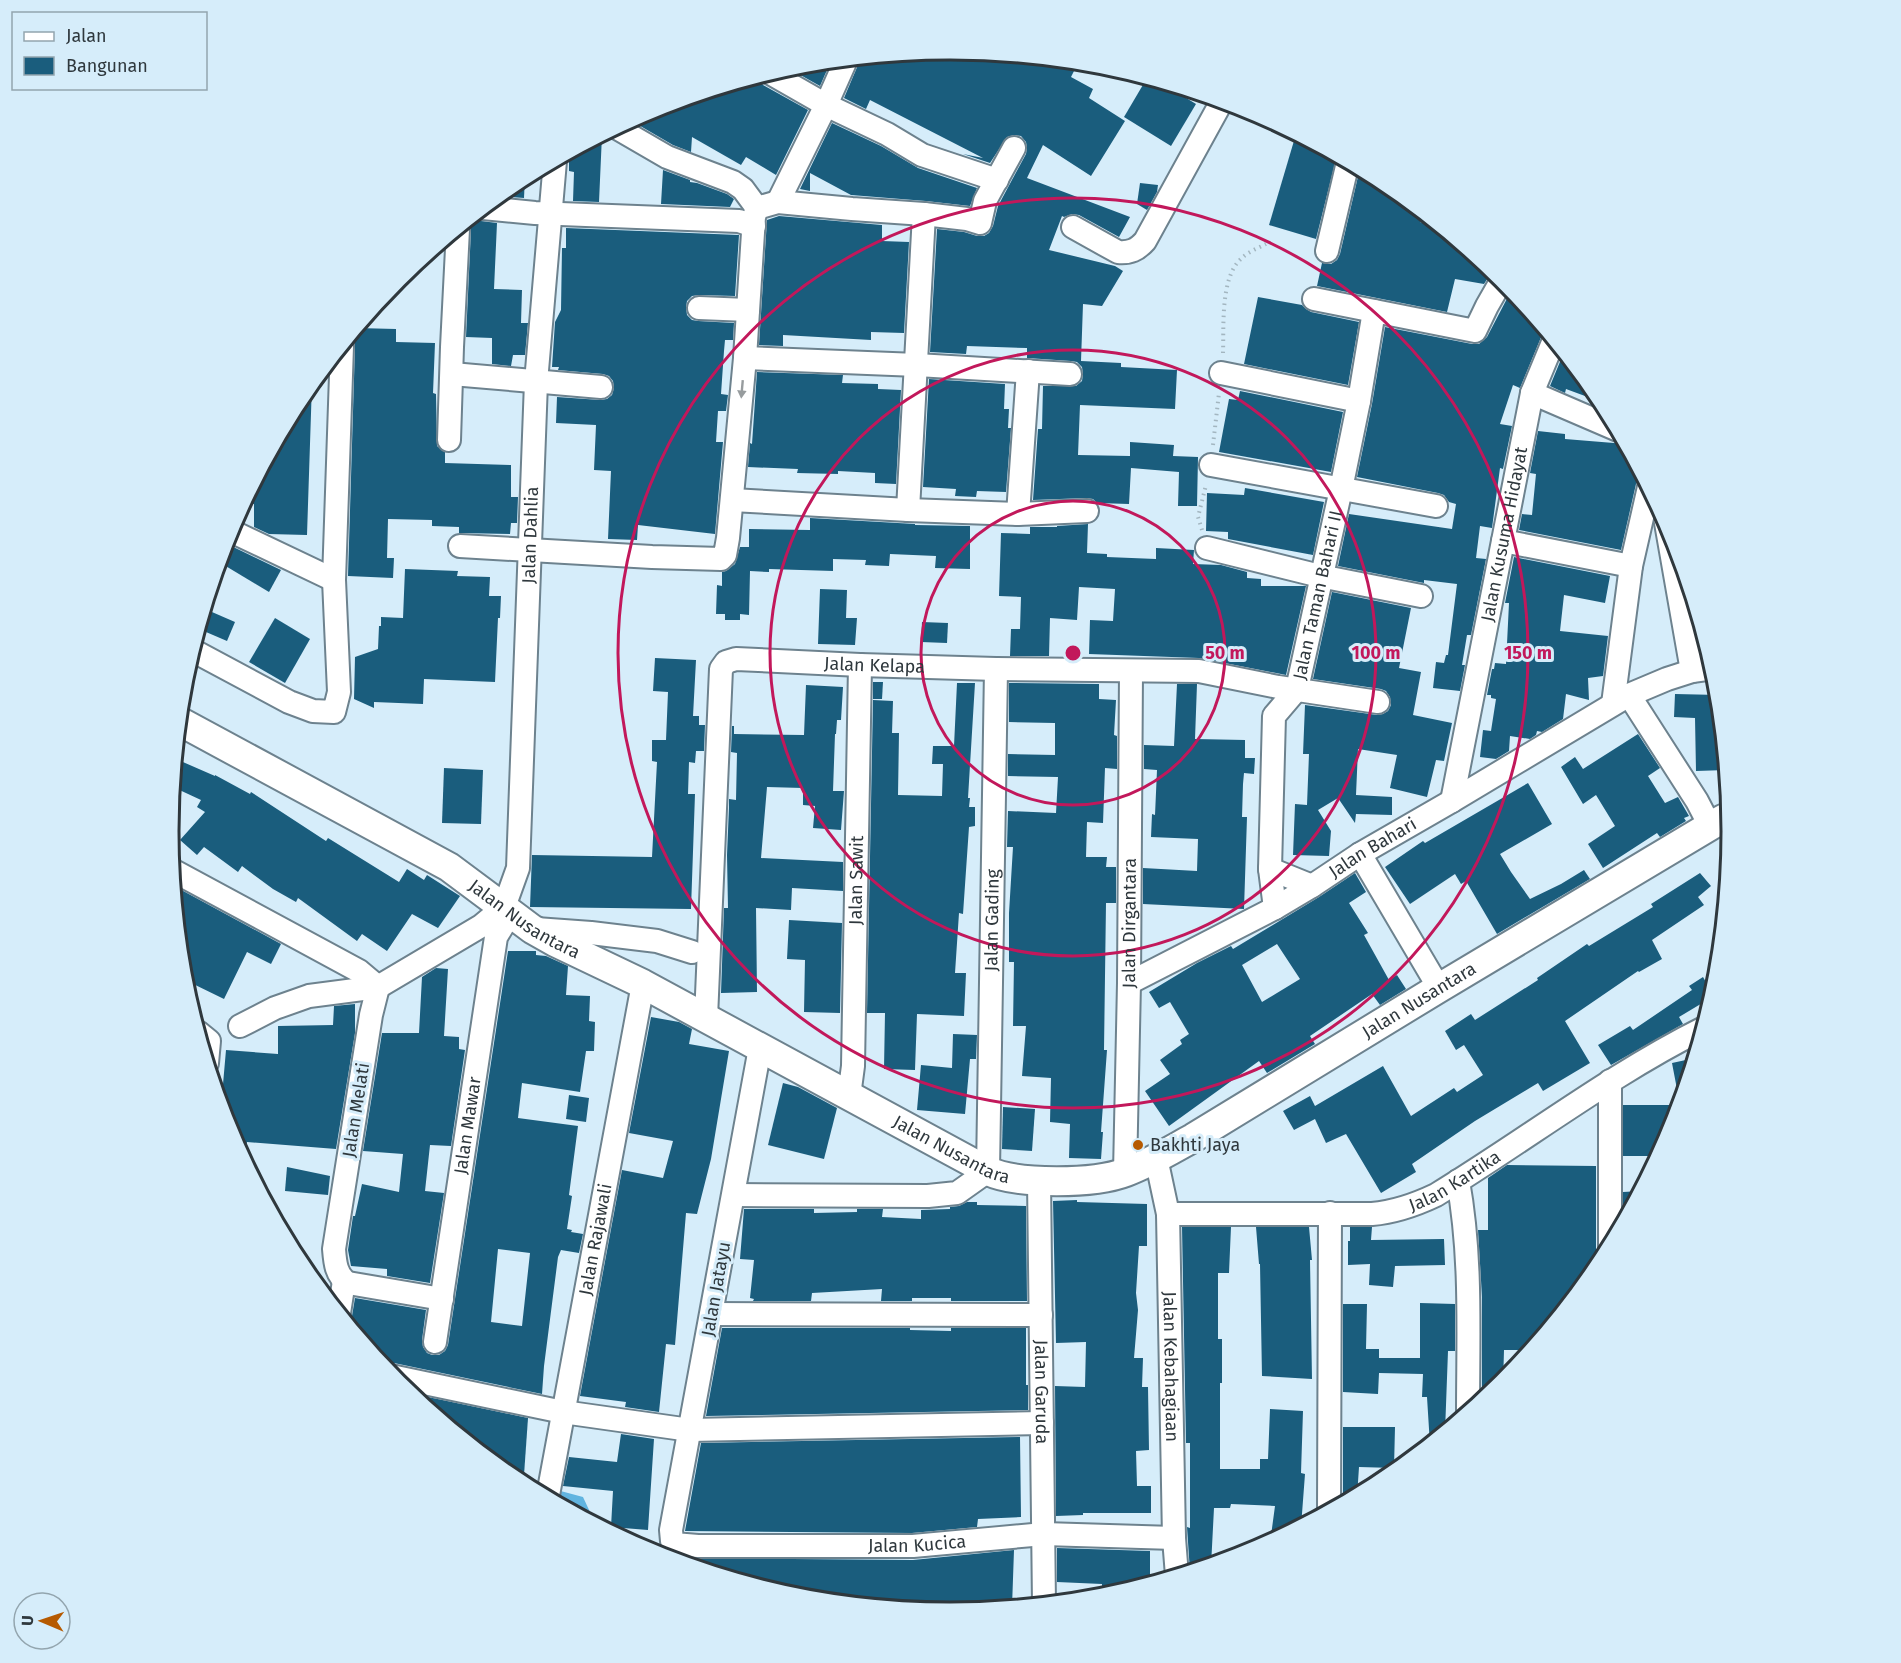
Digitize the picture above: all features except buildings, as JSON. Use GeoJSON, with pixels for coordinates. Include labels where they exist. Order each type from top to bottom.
{"type":"FeatureCollection","features":[{"type":"Feature","properties":{"kind":"main road","name":"Jalan Nusantara"},"geometry":{"type":"LineString","coordinates":[[187,725],[449,867],[515,916],[555,942],[643,984],[988,1172],[1014,1178],[1039,1180],[1067,1181],[1100,1178],[1125,1173],[1156,1158],[1720,822]]}},
{"type":"Feature","properties":{"kind":"street"},"geometry":{"type":"LineString","coordinates":[[460,546],[722,559],[725,555],[732,500],[748,310],[763,212],[826,105],[842,68]]}},
{"type":"Feature","properties":{"kind":"street"},"geometry":{"type":"LineString","coordinates":[[781,79],[826,105],[887,134],[922,155],[997,180]]}},
{"type":"Feature","properties":{"kind":"street"},"geometry":{"type":"LineString","coordinates":[[1073,227],[1118,252],[1126,253],[1138,249],[1145,241],[1217,108]]}},
{"type":"Feature","properties":{"kind":"street"},"geometry":{"type":"LineString","coordinates":[[625,133],[667,157],[733,182],[743,189],[763,212]]}},
{"type":"Feature","properties":{"kind":"street"},"geometry":{"type":"LineString","coordinates":[[495,209],[739,221],[763,212],[852,209],[924,214],[967,219],[980,223],[985,201],[1014,148]]}},
{"type":"Feature","properties":{"kind":"street"},"geometry":{"type":"LineString","coordinates":[[1327,251],[1346,169]]}},
{"type":"Feature","properties":{"kind":"street","name":"Jalan Dahlia"},"geometry":{"type":"LineString","coordinates":[[515,916],[536,382],[554,170]]}},
{"type":"Feature","properties":{"kind":"street"},"geometry":{"type":"LineString","coordinates":[[908,510],[924,214]]}},
{"type":"Feature","properties":{"kind":"street"},"geometry":{"type":"LineString","coordinates":[[449,440],[458,238]]}},
{"type":"Feature","properties":{"kind":"street"},"geometry":{"type":"LineString","coordinates":[[1314,299],[1475,331],[1498,288]]}},
{"type":"Feature","properties":{"kind":"street"},"geometry":{"type":"LineString","coordinates":[[699,308],[748,310]]}},
{"type":"Feature","properties":{"kind":"street","name":"Jalan Taman Bahari II"},"geometry":{"type":"LineString","coordinates":[[1275,908],[1270,869],[1274,716],[1297,689],[1320,576],[1341,489],[1374,311]]}},
{"type":"Feature","properties":{"kind":"street","name":"Jalan Kusuma Hidayat"},"geometry":{"type":"LineString","coordinates":[[1452,801],[1532,393],[1551,347]]}},
{"type":"Feature","properties":{"kind":"street"},"geometry":{"type":"LineString","coordinates":[[200,654],[289,702],[313,711],[334,712],[339,692],[334,580],[342,358]]}},
{"type":"Feature","properties":{"kind":"street"},"geometry":{"type":"LineString","coordinates":[[745,358],[1070,374]]}},
{"type":"Feature","properties":{"kind":"street"},"geometry":{"type":"LineString","coordinates":[[1018,514],[1028,371]]}},
{"type":"Feature","properties":{"kind":"street"},"geometry":{"type":"LineString","coordinates":[[1221,373],[1359,400]]}},
{"type":"Feature","properties":{"kind":"street"},"geometry":{"type":"LineString","coordinates":[[452,374],[601,387]]}},
{"type":"Feature","properties":{"kind":"street"},"geometry":{"type":"LineString","coordinates":[[1532,393],[1606,425]]}},
{"type":"Feature","properties":{"kind":"street"},"geometry":{"type":"LineString","coordinates":[[1211,465],[1436,506]]}},
{"type":"Feature","properties":{"kind":"street"},"geometry":{"type":"LineString","coordinates":[[1646,499],[1631,566],[1621,700],[1697,801],[1720,822]]}},
{"type":"Feature","properties":{"kind":"street"},"geometry":{"type":"LineString","coordinates":[[732,500],[1018,514],[1087,511]]}},
{"type":"Feature","properties":{"kind":"street"},"geometry":{"type":"LineString","coordinates":[[239,535],[334,580]]}},
{"type":"Feature","properties":{"kind":"street"},"geometry":{"type":"LineString","coordinates":[[1503,541],[1631,566]]}},
{"type":"Feature","properties":{"kind":"street"},"geometry":{"type":"LineString","coordinates":[[1207,548],[1320,576],[1421,596]]}},
{"type":"Feature","properties":{"kind":"street"},"geometry":{"type":"LineString","coordinates":[[1673,563],[1692,671]]}},
{"type":"Feature","properties":{"kind":"street","name":"Jalan Kelapa"},"geometry":{"type":"LineString","coordinates":[[706,1018],[721,669],[726,662],[736,658],[996,669],[1199,671],[1378,702]]}},
{"type":"Feature","properties":{"kind":"street","name":"Jalan Sawit"},"geometry":{"type":"LineString","coordinates":[[849,1096],[853,1066],[860,665]]}},
{"type":"Feature","properties":{"kind":"street","name":"Jalan Gading"},"geometry":{"type":"LineString","coordinates":[[988,1172],[996,669]]}},
{"type":"Feature","properties":{"kind":"street","name":"Jalan Bahari"},"geometry":{"type":"LineString","coordinates":[[1129,983],[1275,908],[1360,854],[1621,700],[1667,679],[1704,669]]}},
{"type":"Feature","properties":{"kind":"street","name":"Jalan Dirgantara"},"geometry":{"type":"LineString","coordinates":[[1125,1173],[1131,671]]}},
{"type":"Feature","properties":{"kind":"street"},"geometry":{"type":"LineString","coordinates":[[1360,854],[1439,988]]}},
{"type":"Feature","properties":{"kind":"street"},"geometry":{"type":"LineString","coordinates":[[1270,869],[1312,886]]}},
{"type":"Feature","properties":{"kind":"street"},"geometry":{"type":"LineString","coordinates":[[181,875],[359,970],[378,987]]}},
{"type":"Feature","properties":{"kind":"street"},"geometry":{"type":"LineString","coordinates":[[240,1026],[275,1008],[309,996],[378,987],[474,932],[515,916],[623,937],[657,941],[692,952]]}},
{"type":"Feature","properties":{"kind":"street","name":"Jalan Mawar"},"geometry":{"type":"LineString","coordinates":[[435,1342],[496,937],[515,916]]}},
{"type":"Feature","properties":{"kind":"street"},"geometry":{"type":"LineString","coordinates":[[612,969],[623,937]]}},
{"type":"Feature","properties":{"kind":"street","name":"Jalan Rajawali"},"geometry":{"type":"LineString","coordinates":[[549,1490],[643,984]]}},
{"type":"Feature","properties":{"kind":"street","name":"Jalan Melati"},"geometry":{"type":"LineString","coordinates":[[344,1281],[335,1266],[334,1249],[371,1015],[378,987]]}},
{"type":"Feature","properties":{"kind":"street","name":"Jalan Kartika"},"geometry":{"type":"LineString","coordinates":[[1168,1214],[1372,1214],[1398,1210],[1420,1203],[1458,1181],[1610,1081],[1666,1047],[1696,1032]]}},
{"type":"Feature","properties":{"kind":"street","name":"Jalan Jatayu"},"geometry":{"type":"LineString","coordinates":[[671,1530],[760,1048]]}},
{"type":"Feature","properties":{"kind":"street"},"geometry":{"type":"LineString","coordinates":[[1610,1081],[1610,1231]]}},
{"type":"Feature","properties":{"kind":"street","name":"Jalan Kebahagiaan"},"geometry":{"type":"LineString","coordinates":[[1156,1158],[1168,1214],[1176,1569]]}},
{"type":"Feature","properties":{"kind":"street"},"geometry":{"type":"LineString","coordinates":[[734,1195],[928,1196],[957,1192],[988,1172]]}},
{"type":"Feature","properties":{"kind":"street","name":"Jalan Garuda"},"geometry":{"type":"LineString","coordinates":[[1039,1180],[1044,1597]]}},
{"type":"Feature","properties":{"kind":"street"},"geometry":{"type":"LineString","coordinates":[[1458,1181],[1465,1218],[1468,1257],[1468,1403]]}},
{"type":"Feature","properties":{"kind":"street"},"geometry":{"type":"LineString","coordinates":[[1329,1504],[1330,1213]]}},
{"type":"Feature","properties":{"kind":"street"},"geometry":{"type":"LineString","coordinates":[[340,1304],[344,1281],[357,1286],[441,1299]]}},
{"type":"Feature","properties":{"kind":"street"},"geometry":{"type":"LineString","coordinates":[[712,1314],[1041,1315]]}},
{"type":"Feature","properties":{"kind":"street"},"geometry":{"type":"LineString","coordinates":[[408,1379],[563,1412],[690,1430],[1042,1423]]}},
{"type":"Feature","properties":{"kind":"street","name":"Jalan Kucica"},"geometry":{"type":"LineString","coordinates":[[671,1530],[672,1541],[677,1545],[710,1546],[913,1546],[1044,1534],[1174,1538]]}},
{"type":"Feature","properties":{"kind":"shaded area"},"geometry":{"type":"Polygon","coordinates":[[[543,1486],[583,1497],[591,1513],[543,1486]]]}},
{"type":"Feature","properties":{"kind":"place","name":"Bakhti Jaya"},"geometry":{"type":"Point","coordinates":[1138,1145]}}]}
